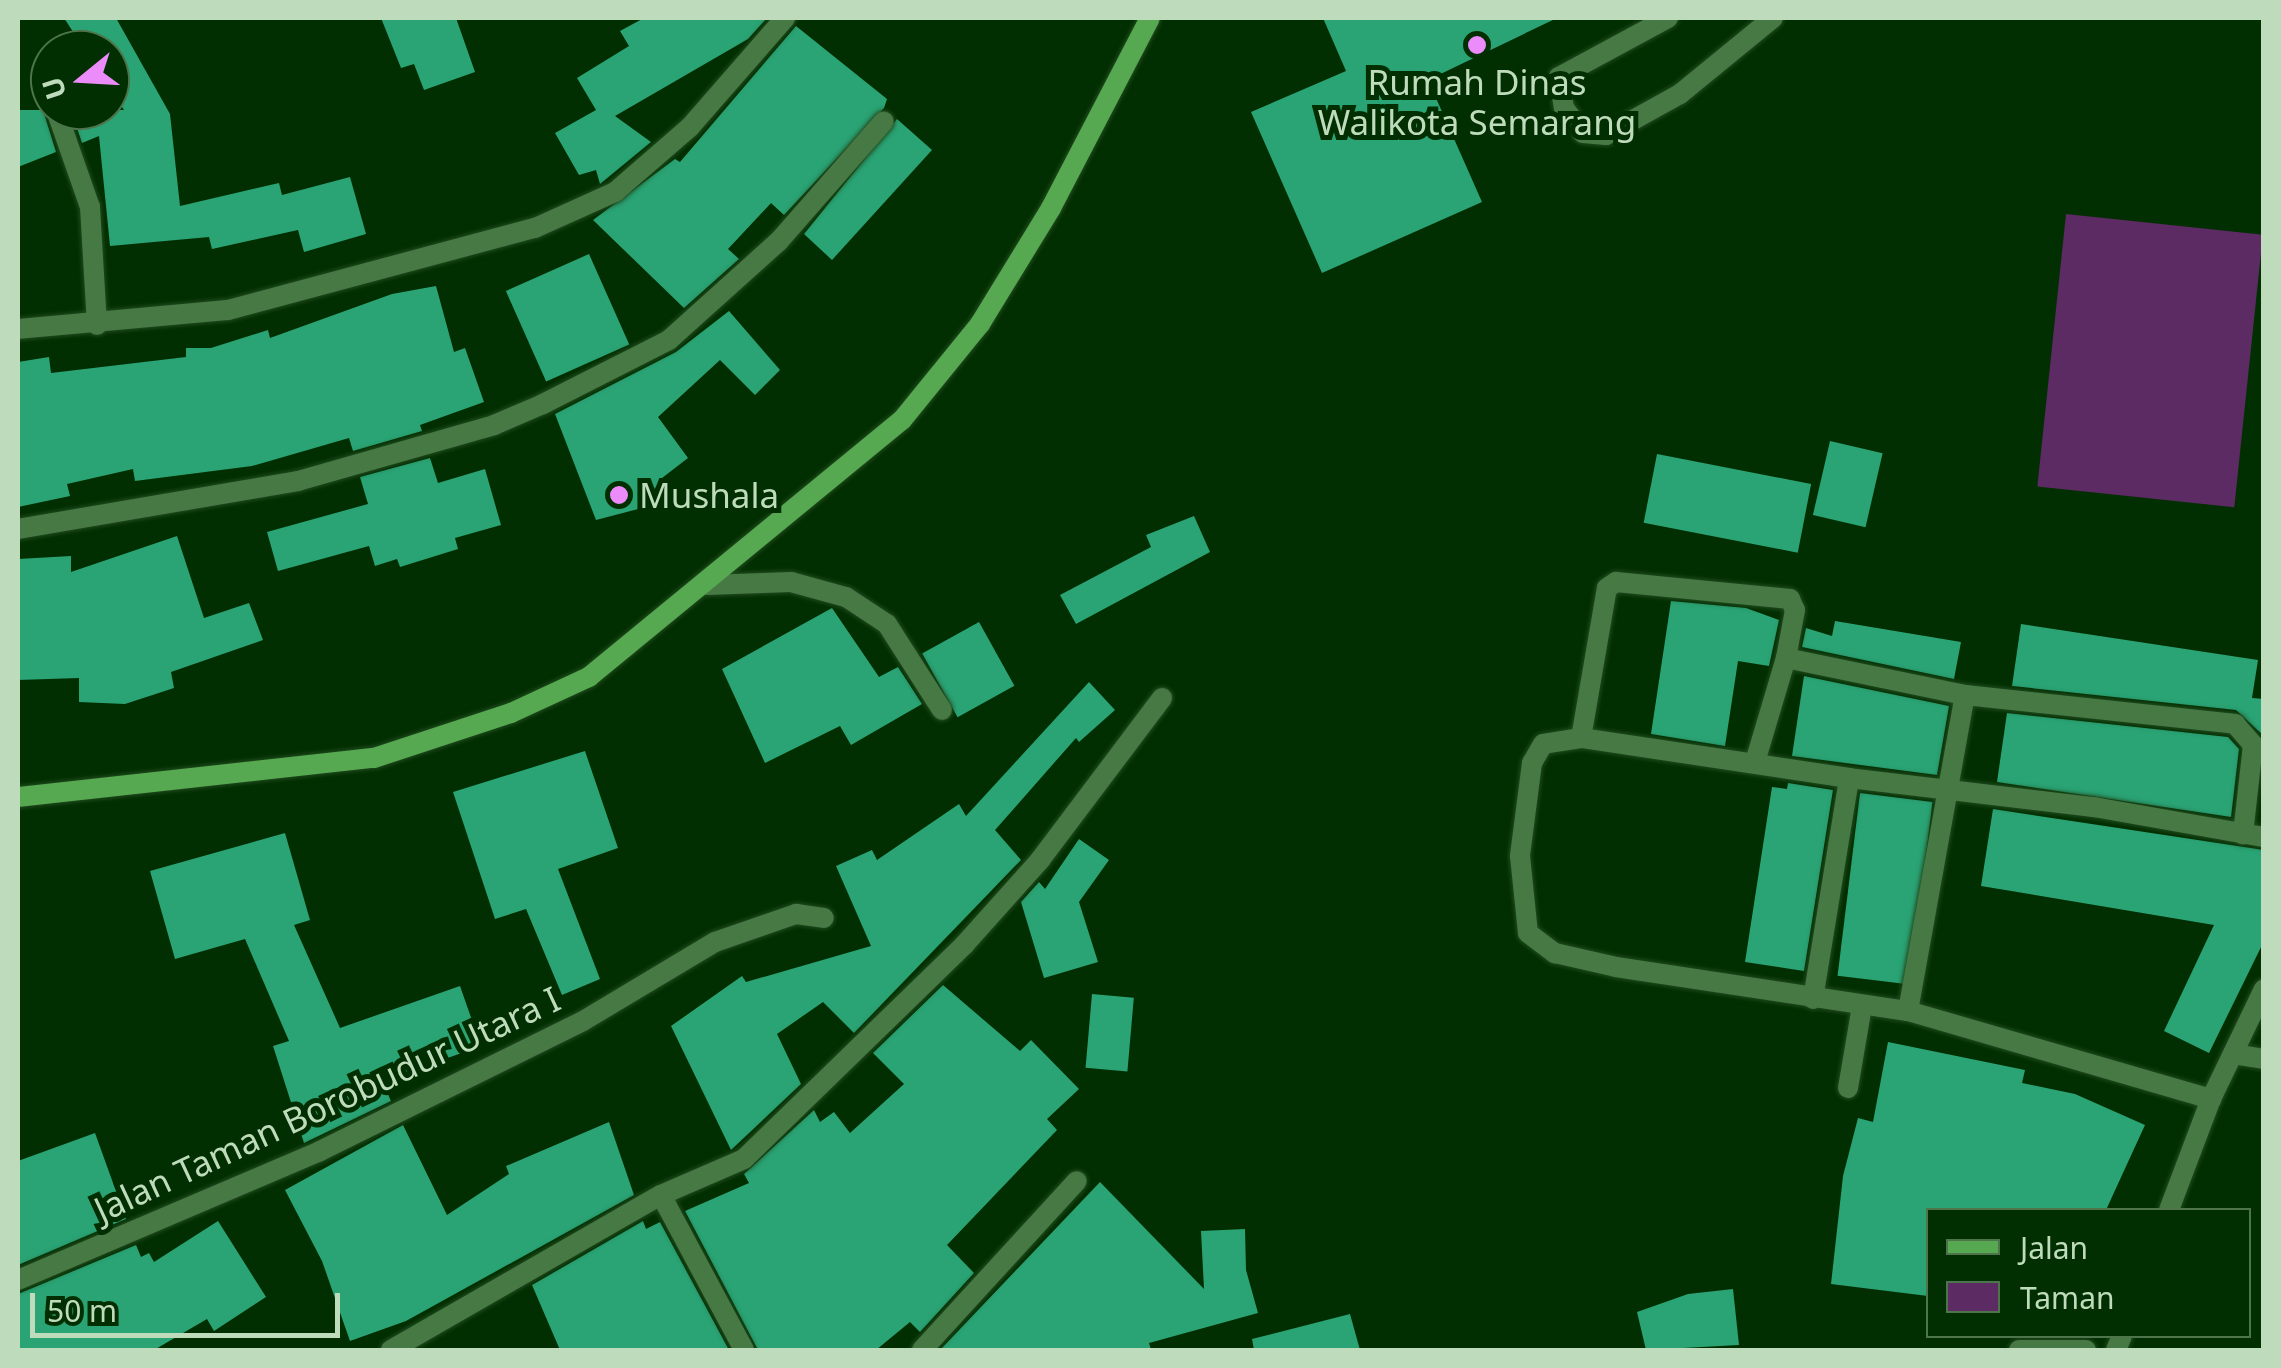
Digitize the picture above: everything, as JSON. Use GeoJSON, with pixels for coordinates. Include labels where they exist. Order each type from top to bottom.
{"type":"FeatureCollection","features":[{"type":"Feature","properties":{"kind":"street"},"geometry":{"type":"LineString","coordinates":[[18,329],[97,325],[228,310],[535,228],[615,192],[690,127],[785,18]]}},
{"type":"Feature","properties":{"kind":"street"},"geometry":{"type":"LineString","coordinates":[[18,797],[374,758],[510,713],[589,676],[708,585],[902,420],[980,324],[1070,174],[1150,18]]}},
{"type":"Feature","properties":{"kind":"street"},"geometry":{"type":"LineString","coordinates":[[1668,18],[1559,77],[1564,108],[1582,133],[1606,135],[1680,94],[1774,18]]}},
{"type":"Feature","properties":{"kind":"street"},"geometry":{"type":"LineString","coordinates":[[18,529],[298,481],[494,425],[543,404],[669,340],[779,242],[884,121]]}},
{"type":"Feature","properties":{"kind":"street"},"geometry":{"type":"LineString","coordinates":[[63,130],[90,207],[97,325]]}},
{"type":"Feature","properties":{"kind":"street"},"geometry":{"type":"LineString","coordinates":[[708,585],[792,582],[846,597],[887,624],[942,710]]}},
{"type":"Feature","properties":{"kind":"street"},"geometry":{"type":"LineString","coordinates":[[1581,738],[1602,596],[1616,582],[1790,598],[1795,610],[1786,658],[1755,762]]}},
{"type":"Feature","properties":{"kind":"street"},"geometry":{"type":"LineString","coordinates":[[1786,658],[1965,695],[2235,724],[2254,745],[2253,835],[2094,807],[1949,792],[1581,738],[1543,744],[1532,763],[1520,856],[1528,934],[1555,954],[1908,1012],[2211,1099]]}},
{"type":"Feature","properties":{"kind":"street"},"geometry":{"type":"LineString","coordinates":[[1908,1012],[1965,695]]}},
{"type":"Feature","properties":{"kind":"street"},"geometry":{"type":"LineString","coordinates":[[390,1350],[661,1195],[744,1159],[880,1032],[1040,860],[1162,698]]}},
{"type":"Feature","properties":{"kind":"street"},"geometry":{"type":"LineString","coordinates":[[1813,998],[1849,778]]}},
{"type":"Feature","properties":{"kind":"street","name":"Jalan Taman Borobudur Utara I"},"geometry":{"type":"LineString","coordinates":[[18,1280],[320,1151],[583,1021],[714,942],[796,914],[824,918]]}},
{"type":"Feature","properties":{"kind":"street"},"geometry":{"type":"LineString","coordinates":[[2170,1208],[2211,1099],[2264,989]]}},
{"type":"Feature","properties":{"kind":"street"},"geometry":{"type":"LineString","coordinates":[[1848,1088],[1862,1006]]}},
{"type":"Feature","properties":{"kind":"street"},"geometry":{"type":"LineString","coordinates":[[2233,1054],[2264,1059]]}},
{"type":"Feature","properties":{"kind":"street"},"geometry":{"type":"LineString","coordinates":[[922,1350],[1077,1182]]}},
{"type":"Feature","properties":{"kind":"street"},"geometry":{"type":"LineString","coordinates":[[661,1195],[744,1350]]}},
{"type":"Feature","properties":{"kind":"street"},"geometry":{"type":"LineString","coordinates":[[2019,1350],[2086,1350]]}},
{"type":"Feature","properties":{"kind":"green space"},"geometry":{"type":"Polygon","coordinates":[[[2066,214],[2263,235],[2234,507],[2037,486],[2066,214]]]}},
{"type":"Feature","properties":{"kind":"building"},"geometry":{"type":"Polygon","coordinates":[[[64,18],[116,18],[123,30],[72,30],[64,18]]]}},
{"type":"Feature","properties":{"kind":"building"},"geometry":{"type":"Polygon","coordinates":[[[381,18],[456,18],[475,72],[424,90],[414,64],[401,68],[381,18]]]}},
{"type":"Feature","properties":{"kind":"building"},"geometry":{"type":"Polygon","coordinates":[[[644,18],[767,18],[748,39],[615,116],[651,142],[600,184],[596,170],[579,175],[555,133],[596,110],[577,78],[629,46],[620,31],[644,18]]]}},
{"type":"Feature","properties":{"kind":"building"},"geometry":{"type":"Polygon","coordinates":[[[1323,18],[1557,18],[1428,80],[1482,202],[1322,273],[1251,112],[1346,71],[1323,18]]]}},
{"type":"Feature","properties":{"kind":"building"},"geometry":{"type":"Polygon","coordinates":[[[796,26],[887,99],[884,108],[784,215],[771,203],[728,249],[739,259],[684,308],[593,220],[675,159],[680,162],[796,26]]]}},
{"type":"Feature","properties":{"kind":"building"},"geometry":{"type":"Polygon","coordinates":[[[130,43],[170,114],[180,206],[279,183],[282,195],[350,177],[366,234],[304,252],[298,230],[212,249],[209,237],[110,246],[99,136],[82,143],[78,130],[130,130],[130,43]]]}},
{"type":"Feature","properties":{"kind":"building"},"geometry":{"type":"Polygon","coordinates":[[[18,110],[30,110],[30,130],[49,130],[56,152],[18,167],[18,110]]]}},
{"type":"Feature","properties":{"kind":"building"},"geometry":{"type":"Polygon","coordinates":[[[897,119],[932,150],[832,260],[804,234],[897,119]]]}},
{"type":"Feature","properties":{"kind":"building"},"geometry":{"type":"Polygon","coordinates":[[[589,254],[629,344],[546,381],[506,291],[589,254]]]}},
{"type":"Feature","properties":{"kind":"building"},"geometry":{"type":"Polygon","coordinates":[[[436,286],[454,352],[465,348],[484,402],[420,425],[422,431],[353,451],[349,438],[252,466],[135,481],[133,469],[67,484],[70,496],[18,507],[18,362],[49,357],[51,373],[186,357],[186,348],[211,348],[268,330],[270,338],[392,294],[436,286]]]}},
{"type":"Feature","properties":{"kind":"building"},"geometry":{"type":"Polygon","coordinates":[[[729,311],[780,370],[755,395],[720,360],[658,417],[688,458],[662,478],[642,508],[596,520],[555,414],[676,352],[729,311]]]}},
{"type":"Feature","properties":{"kind":"building"},"geometry":{"type":"Polygon","coordinates":[[[1830,441],[1883,453],[1866,527],[1813,515],[1830,441]]]}},
{"type":"Feature","properties":{"kind":"building"},"geometry":{"type":"Polygon","coordinates":[[[1657,454],[1811,484],[1798,553],[1644,523],[1657,454]]]}},
{"type":"Feature","properties":{"kind":"building"},"geometry":{"type":"Polygon","coordinates":[[[430,458],[438,483],[485,469],[501,525],[455,538],[458,549],[400,567],[397,559],[375,566],[369,546],[278,571],[267,532],[368,504],[360,477],[430,458]]]}},
{"type":"Feature","properties":{"kind":"building"},"geometry":{"type":"Polygon","coordinates":[[[1194,516],[1210,552],[1076,624],[1060,595],[1151,547],[1146,535],[1194,516]]]}},
{"type":"Feature","properties":{"kind":"building"},"geometry":{"type":"Polygon","coordinates":[[[177,536],[204,618],[249,603],[263,640],[171,672],[174,688],[125,704],[79,702],[79,678],[18,680],[18,559],[71,556],[71,572],[177,536]]]}},
{"type":"Feature","properties":{"kind":"building"},"geometry":{"type":"Polygon","coordinates":[[[1671,601],[1746,608],[1779,620],[1769,666],[1738,661],[1725,746],[1651,734],[1671,601]]]}},
{"type":"Feature","properties":{"kind":"building"},"geometry":{"type":"Polygon","coordinates":[[[832,608],[879,677],[898,667],[922,704],[851,745],[840,726],[765,763],[722,669],[832,608]]]}},
{"type":"Feature","properties":{"kind":"building"},"geometry":{"type":"Polygon","coordinates":[[[1835,621],[1961,642],[1954,679],[1802,647],[1806,628],[1832,636],[1835,621]]]}},
{"type":"Feature","properties":{"kind":"building"},"geometry":{"type":"Polygon","coordinates":[[[979,622],[1014,686],[958,717],[922,654],[979,622]]]}},
{"type":"Feature","properties":{"kind":"building"},"geometry":{"type":"Polygon","coordinates":[[[2021,624],[2258,660],[2252,698],[2264,699],[2264,736],[2236,710],[2012,686],[2021,624]]]}},
{"type":"Feature","properties":{"kind":"building"},"geometry":{"type":"Polygon","coordinates":[[[1804,676],[1949,706],[1937,775],[1792,756],[1804,676]]]}},
{"type":"Feature","properties":{"kind":"building"},"geometry":{"type":"Polygon","coordinates":[[[1089,682],[1115,710],[1079,742],[1076,738],[995,830],[1021,860],[854,1033],[823,1002],[777,1034],[801,1084],[731,1150],[671,1026],[742,976],[746,982],[871,946],[836,866],[872,850],[877,860],[959,804],[966,816],[1089,682]]]}},
{"type":"Feature","properties":{"kind":"building"},"geometry":{"type":"Polygon","coordinates":[[[2007,713],[2228,737],[2239,749],[2231,817],[1997,782],[2007,713]]]}},
{"type":"Feature","properties":{"kind":"building"},"geometry":{"type":"Polygon","coordinates":[[[585,751],[618,848],[558,869],[600,979],[562,995],[526,909],[495,919],[453,792],[585,751]]]}},
{"type":"Feature","properties":{"kind":"building"},"geometry":{"type":"Polygon","coordinates":[[[1788,783],[1833,790],[1804,971],[1745,962],[1772,787],[1787,789],[1788,783]]]}},
{"type":"Feature","properties":{"kind":"building"},"geometry":{"type":"Polygon","coordinates":[[[1860,793],[1932,802],[1910,985],[1838,976],[1860,793]]]}},
{"type":"Feature","properties":{"kind":"building"},"geometry":{"type":"Polygon","coordinates":[[[1993,809],[2264,850],[2264,941],[2209,1053],[2164,1031],[2214,925],[1981,886],[1993,809]]]}},
{"type":"Feature","properties":{"kind":"building"},"geometry":{"type":"Polygon","coordinates":[[[285,833],[310,920],[294,925],[340,1028],[460,986],[481,1046],[406,1073],[408,1079],[385,1088],[391,1101],[304,1143],[273,1046],[289,1041],[245,939],[175,959],[150,871],[285,833]]]}},
{"type":"Feature","properties":{"kind":"building"},"geometry":{"type":"Polygon","coordinates":[[[1079,839],[1109,860],[1079,902],[1098,962],[1044,978],[1021,902],[1039,882],[1045,889],[1079,839]]]}},
{"type":"Feature","properties":{"kind":"building"},"geometry":{"type":"Polygon","coordinates":[[[943,985],[1020,1051],[1031,1040],[1079,1089],[1047,1119],[1057,1130],[947,1245],[974,1273],[920,1332],[910,1322],[876,1350],[758,1350],[685,1211],[749,1183],[744,1174],[814,1110],[820,1122],[834,1112],[850,1133],[904,1084],[873,1053],[943,985]]]}},
{"type":"Feature","properties":{"kind":"building"},"geometry":{"type":"Polygon","coordinates":[[[1092,994],[1134,998],[1127,1071],[1086,1068],[1092,994]]]}},
{"type":"Feature","properties":{"kind":"building"},"geometry":{"type":"Polygon","coordinates":[[[1888,1042],[2025,1070],[2022,1083],[2075,1094],[2145,1125],[2107,1208],[1926,1208],[1926,1296],[1831,1284],[1843,1176],[1858,1118],[1873,1122],[1888,1042]]]}},
{"type":"Feature","properties":{"kind":"building"},"geometry":{"type":"Polygon","coordinates":[[[609,1122],[634,1195],[406,1321],[350,1341],[322,1261],[285,1190],[403,1125],[447,1215],[509,1174],[506,1166],[609,1122]]]}},
{"type":"Feature","properties":{"kind":"building"},"geometry":{"type":"Polygon","coordinates":[[[95,1133],[126,1219],[18,1265],[18,1161],[95,1133]]]}},
{"type":"Feature","properties":{"kind":"building"},"geometry":{"type":"Polygon","coordinates":[[[1100,1182],[1204,1289],[1201,1231],[1245,1229],[1246,1270],[1258,1313],[1149,1343],[1151,1350],[940,1350],[1100,1182]]]}},
{"type":"Feature","properties":{"kind":"building"},"geometry":{"type":"Polygon","coordinates":[[[218,1221],[266,1297],[214,1331],[207,1319],[154,1350],[18,1350],[18,1294],[136,1245],[141,1257],[149,1253],[154,1262],[218,1221]]]}},
{"type":"Feature","properties":{"kind":"building"},"geometry":{"type":"Polygon","coordinates":[[[643,1221],[646,1229],[660,1222],[729,1350],[560,1350],[532,1285],[643,1221]]]}},
{"type":"Feature","properties":{"kind":"building"},"geometry":{"type":"Polygon","coordinates":[[[1733,1289],[1739,1345],[1646,1350],[1637,1312],[1688,1294],[1733,1289]]]}},
{"type":"Feature","properties":{"kind":"building"},"geometry":{"type":"Polygon","coordinates":[[[1350,1314],[1360,1350],[1254,1350],[1252,1339],[1350,1314]]]}},
{"type":"Feature","properties":{"kind":"place","name":"Rumah Dinas Walikota Semarang"},"geometry":{"type":"Point","coordinates":[1477,45]}},
{"type":"Feature","properties":{"kind":"place","name":"Mushala"},"geometry":{"type":"Point","coordinates":[619,495]}}]}
